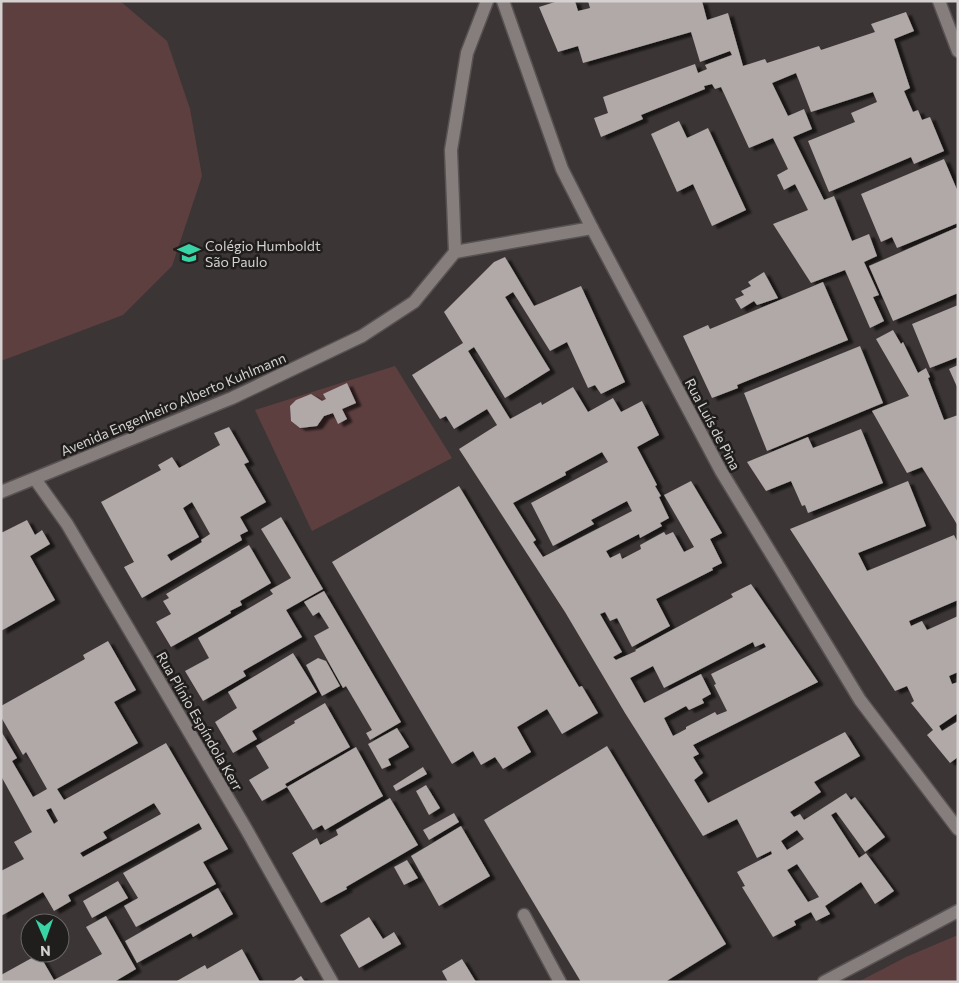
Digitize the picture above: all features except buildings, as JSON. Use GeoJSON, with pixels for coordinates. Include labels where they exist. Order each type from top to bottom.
{"type":"FeatureCollection","features":[{"type":"Feature","properties":{"kind":"street"},"geometry":{"type":"LineString","coordinates":[[487,1],[467,53],[451,150],[455,252],[592,228]]}},
{"type":"Feature","properties":{"kind":"street","name":"Rua Luís de Pina"},"geometry":{"type":"LineString","coordinates":[[503,1],[562,169],[726,480],[860,700],[958,829]]}},
{"type":"Feature","properties":{"kind":"street"},"geometry":{"type":"LineString","coordinates":[[939,1],[958,51]]}},
{"type":"Feature","properties":{"kind":"street","name":"Avenida Engenheiro Alberto Kuhlmann"},"geometry":{"type":"LineString","coordinates":[[1,492],[36,480],[232,398],[362,336],[414,302],[455,252]]}},
{"type":"Feature","properties":{"kind":"street","name":"Rua Plínio Espíndola Kerr"},"geometry":{"type":"LineString","coordinates":[[36,480],[67,524],[245,827],[332,982]]}},
{"type":"Feature","properties":{"kind":"street"},"geometry":{"type":"LineString","coordinates":[[824,982],[958,911]]}},
{"type":"Feature","properties":{"kind":"street"},"geometry":{"type":"LineString","coordinates":[[524,915],[560,982]]}},
{"type":"Feature","properties":{"kind":"shaded area"},"geometry":{"type":"Polygon","coordinates":[[[1,1],[120,1],[167,41],[190,109],[202,176],[172,266],[123,315],[1,361],[1,1]]]}},
{"type":"Feature","properties":{"kind":"shaded area"},"geometry":{"type":"Polygon","coordinates":[[[395,366],[452,458],[312,531],[255,410],[395,366]]]}},
{"type":"Feature","properties":{"kind":"shaded area"},"geometry":{"type":"Polygon","coordinates":[[[958,935],[958,982],[858,982],[906,957],[958,935]]]}},
{"type":"Feature","properties":{"kind":"place","name":"Colégio Humboldt São Paulo"},"geometry":{"type":"Point","coordinates":[189,253]}}]}
